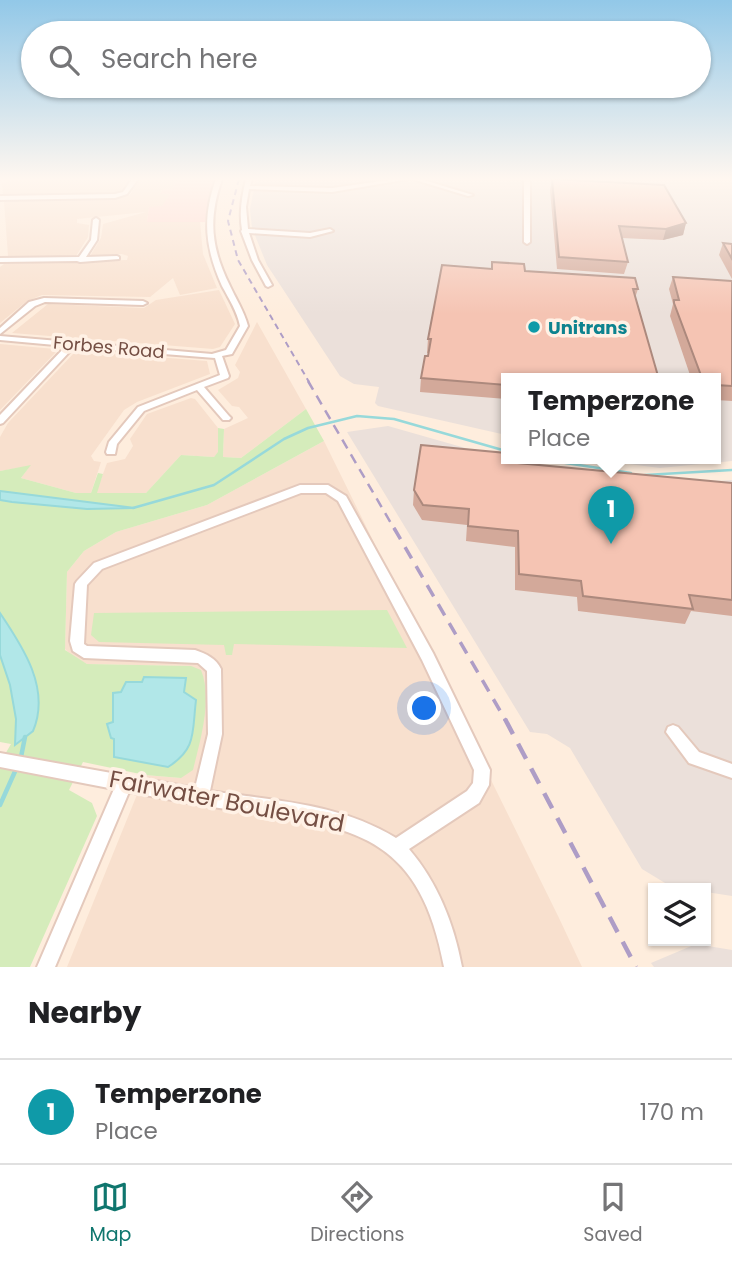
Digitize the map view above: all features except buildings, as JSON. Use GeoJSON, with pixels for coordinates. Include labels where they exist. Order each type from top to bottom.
{"type":"FeatureCollection","features":[{"type":"Feature","properties":{"kind":"street"},"geometry":{"type":"LineString","coordinates":[[80,260],[94,240],[96,224]]}},
{"type":"Feature","properties":{"kind":"street"},"geometry":{"type":"LineString","coordinates":[[111,452],[112,444],[141,409],[225,376],[218,355],[233,348],[244,326],[211,250],[209,224]]}},
{"type":"Feature","properties":{"kind":"street"},"geometry":{"type":"LineString","coordinates":[[244,224],[244,231],[255,262],[268,285]]}},
{"type":"Feature","properties":{"kind":"street"},"geometry":{"type":"LineString","coordinates":[[527,224],[527,242]]}},
{"type":"Feature","properties":{"kind":"street"},"geometry":{"type":"LineString","coordinates":[[244,231],[310,235],[330,231]]}},
{"type":"Feature","properties":{"kind":"street"},"geometry":{"type":"LineString","coordinates":[[0,260],[117,258]]}},
{"type":"Feature","properties":{"kind":"street"},"geometry":{"type":"LineString","coordinates":[[0,332],[32,304],[44,300],[143,303]]}},
{"type":"Feature","properties":{"kind":"street","name":"Forbes Road"},"geometry":{"type":"LineString","coordinates":[[0,338],[218,355]]}},
{"type":"Feature","properties":{"kind":"street"},"geometry":{"type":"LineString","coordinates":[[0,421],[72,344]]}},
{"type":"Feature","properties":{"kind":"street"},"geometry":{"type":"LineString","coordinates":[[199,387],[226,418]]}},
{"type":"Feature","properties":{"kind":"street"},"geometry":{"type":"LineString","coordinates":[[201,798],[215,734],[214,669],[195,656],[84,652],[78,647],[77,640],[81,584],[90,570],[109,562],[300,489],[328,489],[342,499],[433,668],[482,770],[481,785],[473,797],[396,848]]}},
{"type":"Feature","properties":{"kind":"street"},"geometry":{"type":"LineString","coordinates":[[673,732],[694,758],[732,771]]}},
{"type":"Feature","properties":{"kind":"street","name":"Fairwater Boulevard"},"geometry":{"type":"LineString","coordinates":[[1,761],[82,773],[201,798],[349,822],[396,848],[434,904],[453,967]]}},
{"type":"Feature","properties":{"kind":"street"},"geometry":{"type":"LineString","coordinates":[[46,967],[125,782]]}},
{"type":"Feature","properties":{"kind":"shaded area"},"geometry":{"type":"Polygon","coordinates":[[[6,224],[89,225],[88,237],[76,256],[8,256],[6,224]]]}},
{"type":"Feature","properties":{"kind":"shaded area"},"geometry":{"type":"Polygon","coordinates":[[[103,224],[200,224],[203,254],[217,288],[180,295],[173,278],[150,297],[42,295],[27,301],[0,323],[0,267],[4,264],[127,260],[128,256],[122,254],[90,256],[101,238],[103,224]]]}},
{"type":"Feature","properties":{"kind":"shaded area"},"geometry":{"type":"Polygon","coordinates":[[[252,224],[732,224],[732,461],[721,462],[721,373],[501,373],[501,434],[378,406],[375,403],[379,387],[354,384],[340,376],[267,265],[252,224]]]}},
{"type":"Feature","properties":{"kind":"shaded area"},"geometry":{"type":"Polygon","coordinates":[[[219,290],[235,324],[220,347],[213,349],[12,333],[48,304],[144,308],[156,300],[219,290]]]}},
{"type":"Feature","properties":{"kind":"shaded area"},"geometry":{"type":"Polygon","coordinates":[[[257,322],[306,409],[241,458],[223,457],[224,429],[248,418],[239,407],[232,406],[218,390],[238,378],[240,372],[235,365],[257,322]]]}},
{"type":"Feature","properties":{"kind":"shaded area"},"geometry":{"type":"Polygon","coordinates":[[[0,344],[55,349],[56,352],[0,410],[0,344]]]}},
{"type":"Feature","properties":{"kind":"shaded area"},"geometry":{"type":"Polygon","coordinates":[[[80,351],[207,361],[210,374],[137,402],[124,410],[91,456],[94,461],[101,462],[91,493],[76,493],[21,478],[30,466],[0,471],[0,437],[8,423],[74,353],[80,351]]]}},
{"type":"Feature","properties":{"kind":"shaded area"},"geometry":{"type":"Polygon","coordinates":[[[191,398],[195,399],[218,428],[218,453],[214,457],[181,455],[146,493],[96,493],[107,463],[125,459],[133,446],[130,439],[147,414],[191,398]]]}},
{"type":"Feature","properties":{"kind":"shaded area"},"geometry":{"type":"Polygon","coordinates":[[[388,426],[501,458],[501,464],[521,464],[659,484],[732,480],[732,896],[711,893],[711,883],[665,883],[642,869],[570,748],[547,734],[530,732],[347,432],[388,426]]]}},
{"type":"Feature","properties":{"kind":"shaded area"},"geometry":{"type":"Polygon","coordinates":[[[324,441],[582,967],[67,967],[145,775],[181,778],[191,666],[87,664],[71,655],[65,649],[67,572],[84,551],[116,532],[207,505],[324,441]]]}},
{"type":"Feature","properties":{"kind":"shaded area"},"geometry":{"type":"Polygon","coordinates":[[[628,464],[701,464],[660,468],[628,464]]]}},
{"type":"Feature","properties":{"kind":"shaded area"},"geometry":{"type":"Polygon","coordinates":[[[691,946],[732,950],[732,967],[654,967],[651,963],[691,946]]]}},
{"type":"Feature","properties":{"kind":"green space"},"geometry":{"type":"Polygon","coordinates":[[[306,409],[324,441],[207,505],[116,532],[84,551],[67,572],[65,650],[87,664],[191,666],[201,670],[206,694],[204,720],[193,770],[181,778],[145,775],[83,762],[69,790],[92,803],[97,816],[30,967],[0,967],[0,763],[11,744],[0,742],[0,471],[31,465],[21,478],[76,493],[91,493],[98,473],[103,474],[97,493],[146,493],[181,455],[214,457],[218,452],[218,428],[224,429],[223,457],[241,458],[306,409]]]}},
{"type":"Feature","properties":{"kind":"green space"},"geometry":{"type":"Polygon","coordinates":[[[387,610],[407,648],[234,644],[232,655],[226,655],[224,645],[99,642],[91,635],[94,613],[387,610]]]}},
{"type":"Feature","properties":{"kind":"water"},"geometry":{"type":"Polygon","coordinates":[[[0,491],[135,508],[87,509],[12,502],[0,500],[0,491]]]}},
{"type":"Feature","properties":{"kind":"water"},"geometry":{"type":"Polygon","coordinates":[[[0,613],[32,669],[39,700],[33,731],[15,745],[16,719],[10,685],[0,655],[0,613]]]}},
{"type":"Feature","properties":{"kind":"water"},"geometry":{"type":"Polygon","coordinates":[[[144,677],[186,678],[184,692],[196,700],[189,746],[168,767],[114,757],[114,739],[111,738],[107,724],[113,722],[113,693],[121,692],[126,682],[142,682],[144,677]]]}},
{"type":"Feature","properties":{"kind":"waterway"},"geometry":{"type":"LineString","coordinates":[[133,508],[214,485],[284,439],[308,428],[357,416],[394,419],[501,450]]}},
{"type":"Feature","properties":{"kind":"waterway"},"geometry":{"type":"LineString","coordinates":[[572,464],[631,473]]}},
{"type":"Feature","properties":{"kind":"waterway"},"geometry":{"type":"LineString","coordinates":[[645,475],[732,470]]}},
{"type":"Feature","properties":{"kind":"waterway"},"geometry":{"type":"LineString","coordinates":[[21,757],[25,737]]}},
{"type":"Feature","properties":{"kind":"waterway"},"geometry":{"type":"LineString","coordinates":[[0,805],[17,767]]}},
{"type":"Feature","properties":{"kind":"railway"},"geometry":{"type":"LineString","coordinates":[[229,224],[238,260],[309,382]]}},
{"type":"Feature","properties":{"kind":"railway"},"geometry":{"type":"LineString","coordinates":[[308,381],[395,530]]}},
{"type":"Feature","properties":{"kind":"railway"},"geometry":{"type":"LineString","coordinates":[[394,528],[506,721]]}},
{"type":"Feature","properties":{"kind":"railway"},"geometry":{"type":"LineString","coordinates":[[505,719],[636,967]]}},
{"type":"Feature","properties":{"kind":"place","name":"Unitrans"},"geometry":{"type":"Point","coordinates":[534,327]}},
{"type":"Feature","properties":{"kind":"place","name":"Temperzone"},"geometry":{"type":"Point","coordinates":[611,544]}}]}
